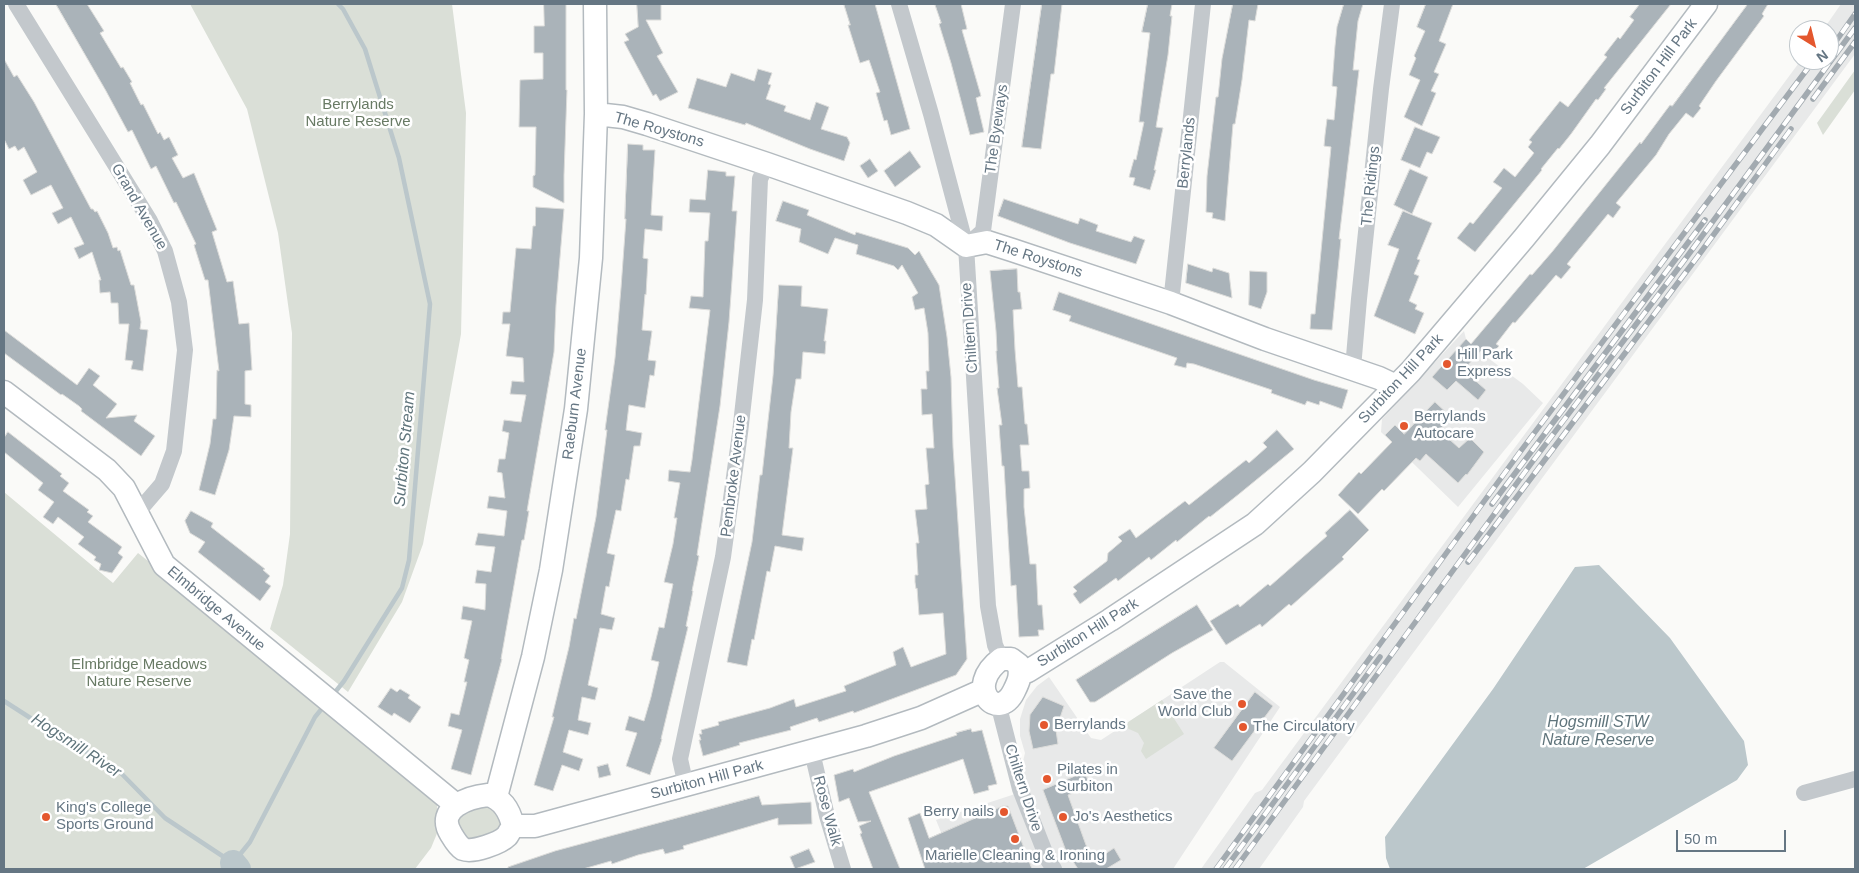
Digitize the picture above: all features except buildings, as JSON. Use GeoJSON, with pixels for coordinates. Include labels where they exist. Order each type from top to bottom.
{"type":"FeatureCollection","features":[{"type":"Feature","properties":{"kind":"street","name":"Grand Avenue"},"geometry":{"type":"LineString","coordinates":[[16,4],[150,221],[165,250],[179,302],[185,350],[174,452],[162,484],[137,513]]}},
{"type":"Feature","properties":{"kind":"street","name":"Raeburn Avenue"},"geometry":{"type":"LineString","coordinates":[[496,797],[533,657],[551,570],[576,409],[591,258],[596,114],[595,4]]}},
{"type":"Feature","properties":{"kind":"street","name":"Chiltern Drive"},"geometry":{"type":"LineString","coordinates":[[899,4],[966,246],[965,263],[988,606],[995,645],[1001,659]]}},
{"type":"Feature","properties":{"kind":"street","name":"The Byeways"},"geometry":{"type":"LineString","coordinates":[[966,246],[983,231],[1013,4]]}},
{"type":"Feature","properties":{"kind":"street","name":"Berrylands"},"geometry":{"type":"LineString","coordinates":[[1171,303],[1203,4]]}},
{"type":"Feature","properties":{"kind":"street","name":"The Ridings"},"geometry":{"type":"LineString","coordinates":[[1353,368],[1378,118],[1392,4]]}},
{"type":"Feature","properties":{"kind":"street","name":"Surbiton Hill Park"},"geometry":{"type":"LineString","coordinates":[[1020,674],[1028,672],[1110,620],[1255,524],[1312,472],[1396,386],[1470,302],[1583,166],[1706,4]]}},
{"type":"Feature","properties":{"kind":"street","name":"The Roystons"},"geometry":{"type":"LineString","coordinates":[[596,114],[623,117],[767,164],[907,213],[936,225],[966,246],[987,242],[1171,303],[1266,339],[1353,368],[1396,386]]}},
{"type":"Feature","properties":{"kind":"street","name":"Pembroke Avenue"},"geometry":{"type":"LineString","coordinates":[[686,786],[680,760],[723,557],[740,433],[755,300],[760,179],[767,164]]}},
{"type":"Feature","properties":{"kind":"street","name":"Elmbridge Avenue"},"geometry":{"type":"LineString","coordinates":[[4,392],[107,470],[124,488],[164,565],[456,805]]}},
{"type":"Feature","properties":{"kind":"street","name":"Surbiton Hill Park"},"geometry":{"type":"LineString","coordinates":[[513,826],[535,826],[812,752],[921,718],[977,693],[992,698],[1012,696],[1020,680],[1019,665],[1011,659],[1001,659]]}},
{"type":"Feature","properties":{"kind":"street"},"geometry":{"type":"LineString","coordinates":[[992,698],[984,681],[988,672],[1001,659]]}},
{"type":"Feature","properties":{"kind":"street","name":"Chiltern Drive"},"geometry":{"type":"LineString","coordinates":[[992,698],[1006,735],[1020,789],[1048,860],[1054,869]]}},
{"type":"Feature","properties":{"kind":"street","name":"Rose Walk"},"geometry":{"type":"LineString","coordinates":[[812,752],[827,816],[843,869]]}},
{"type":"Feature","properties":{"kind":"street"},"geometry":{"type":"LineString","coordinates":[[1804,794],[1855,779]]}},
{"type":"Feature","properties":{"kind":"street"},"geometry":{"type":"LineString","coordinates":[[488,795],[496,797],[506,808],[513,826],[506,837],[484,848],[463,849],[448,829],[448,817],[456,805],[473,797],[488,795]]}},
{"type":"Feature","properties":{"kind":"shaded area"},"geometry":{"type":"Polygon","coordinates":[[[1841,4],[1855,4],[1855,54],[1304,801],[1303,807],[1259,869],[1201,869],[1255,793],[1262,790],[1794,70],[1839,70],[1839,20],[1830,20],[1841,4]]]}},
{"type":"Feature","properties":{"kind":"shaded area"},"geometry":{"type":"Polygon","coordinates":[[[1464,331],[1466,339],[1480,352],[1523,384],[1543,403],[1458,507],[1381,432],[1382,419],[1464,331]]]}},
{"type":"Feature","properties":{"kind":"shaded area"},"geometry":{"type":"Polygon","coordinates":[[[1220,662],[1224,662],[1280,707],[1173,869],[956,869],[936,820],[1015,794],[1025,753],[1020,736],[1020,719],[1026,700],[1037,686],[1049,677],[1091,738],[1101,740],[1220,662]]]}},
{"type":"Feature","properties":{"kind":"green space","name":"Berrylands Nature Reserve"},"geometry":{"type":"Polygon","coordinates":[[[190,4],[452,4],[466,113],[461,334],[423,544],[402,602],[348,692],[270,629],[283,585],[290,534],[292,333],[278,233],[247,109],[190,4]]]}},
{"type":"Feature","properties":{"kind":"green space"},"geometry":{"type":"Polygon","coordinates":[[[1855,70],[1855,90],[1823,135],[1817,123],[1855,70]]]}},
{"type":"Feature","properties":{"kind":"green space","name":"Elmbridge Meadows Nature Reserve"},"geometry":{"type":"Polygon","coordinates":[[[4,492],[113,583],[138,553],[251,643],[429,796],[437,804],[438,831],[431,848],[415,869],[4,869],[4,492]]]}},
{"type":"Feature","properties":{"kind":"green space"},"geometry":{"type":"Polygon","coordinates":[[[1162,700],[1184,734],[1146,759],[1141,751],[1144,743],[1138,733],[1122,726],[1162,700]]]}},
{"type":"Feature","properties":{"kind":"green space"},"geometry":{"type":"Polygon","coordinates":[[[480,804],[499,810],[502,827],[480,841],[462,838],[457,816],[480,804]]]}},
{"type":"Feature","properties":{"kind":"water","name":"Hogsmill STW Nature Reserve"},"geometry":{"type":"Polygon","coordinates":[[[1599,565],[1670,638],[1744,741],[1748,765],[1737,780],[1583,869],[1390,869],[1386,858],[1385,837],[1493,689],[1575,567],[1599,565]]]}},
{"type":"Feature","properties":{"kind":"waterway","name":"Surbiton Stream"},"geometry":{"type":"LineString","coordinates":[[332,696],[344,681],[402,588],[409,560],[430,304],[399,158],[365,49],[343,9],[338,4]]}},
{"type":"Feature","properties":{"kind":"waterway","name":"Hogsmill River"},"geometry":{"type":"LineString","coordinates":[[4,701],[60,737],[117,769],[165,818],[233,863],[250,842],[315,717],[324,706]]}},
{"type":"Feature","properties":{"kind":"waterway","name":"Surbiton Stream"},"geometry":{"type":"LineString","coordinates":[[233,863],[238,869]]}},
{"type":"Feature","properties":{"kind":"railway"},"geometry":{"type":"LineString","coordinates":[[1839,37],[1855,14]]}},
{"type":"Feature","properties":{"kind":"railway"},"geometry":{"type":"LineString","coordinates":[[1235,869],[1533,461],[1683,262],[1855,28]]}},
{"type":"Feature","properties":{"kind":"railway"},"geometry":{"type":"LineString","coordinates":[[1813,99],[1855,42]]}},
{"type":"Feature","properties":{"kind":"railway"},"geometry":{"type":"LineString","coordinates":[[1216,869],[1520,452],[1806,70]]}},
{"type":"Feature","properties":{"kind":"railway"},"geometry":{"type":"LineString","coordinates":[[1468,562],[1791,129]]}},
{"type":"Feature","properties":{"kind":"railway"},"geometry":{"type":"LineString","coordinates":[[1492,504],[1705,220]]}},
{"type":"Feature","properties":{"kind":"railway"},"geometry":{"type":"LineString","coordinates":[[1225,869],[1380,657]]}},
{"type":"Feature","properties":{"kind":"place","name":"Hill Park Express"},"geometry":{"type":"Point","coordinates":[1447,364]}},
{"type":"Feature","properties":{"kind":"place","name":"Berrylands Autocare"},"geometry":{"type":"Point","coordinates":[1404,426]}},
{"type":"Feature","properties":{"kind":"place","name":"Save the World Club"},"geometry":{"type":"Point","coordinates":[1242,704]}},
{"type":"Feature","properties":{"kind":"place","name":"Berrylands"},"geometry":{"type":"Point","coordinates":[1044,725]}},
{"type":"Feature","properties":{"kind":"place","name":"The Circulatory"},"geometry":{"type":"Point","coordinates":[1243,727]}},
{"type":"Feature","properties":{"kind":"place","name":"Pilates in Surbiton"},"geometry":{"type":"Point","coordinates":[1047,779]}},
{"type":"Feature","properties":{"kind":"place","name":"Berry nails"},"geometry":{"type":"Point","coordinates":[1004,812]}},
{"type":"Feature","properties":{"kind":"place","name":"King's College Sports Ground"},"geometry":{"type":"Point","coordinates":[46,817]}},
{"type":"Feature","properties":{"kind":"place","name":"Jo's Aesthetics"},"geometry":{"type":"Point","coordinates":[1063,817]}},
{"type":"Feature","properties":{"kind":"place","name":"Marielle Cleaning & Ironing"},"geometry":{"type":"Point","coordinates":[1015,839]}}]}
